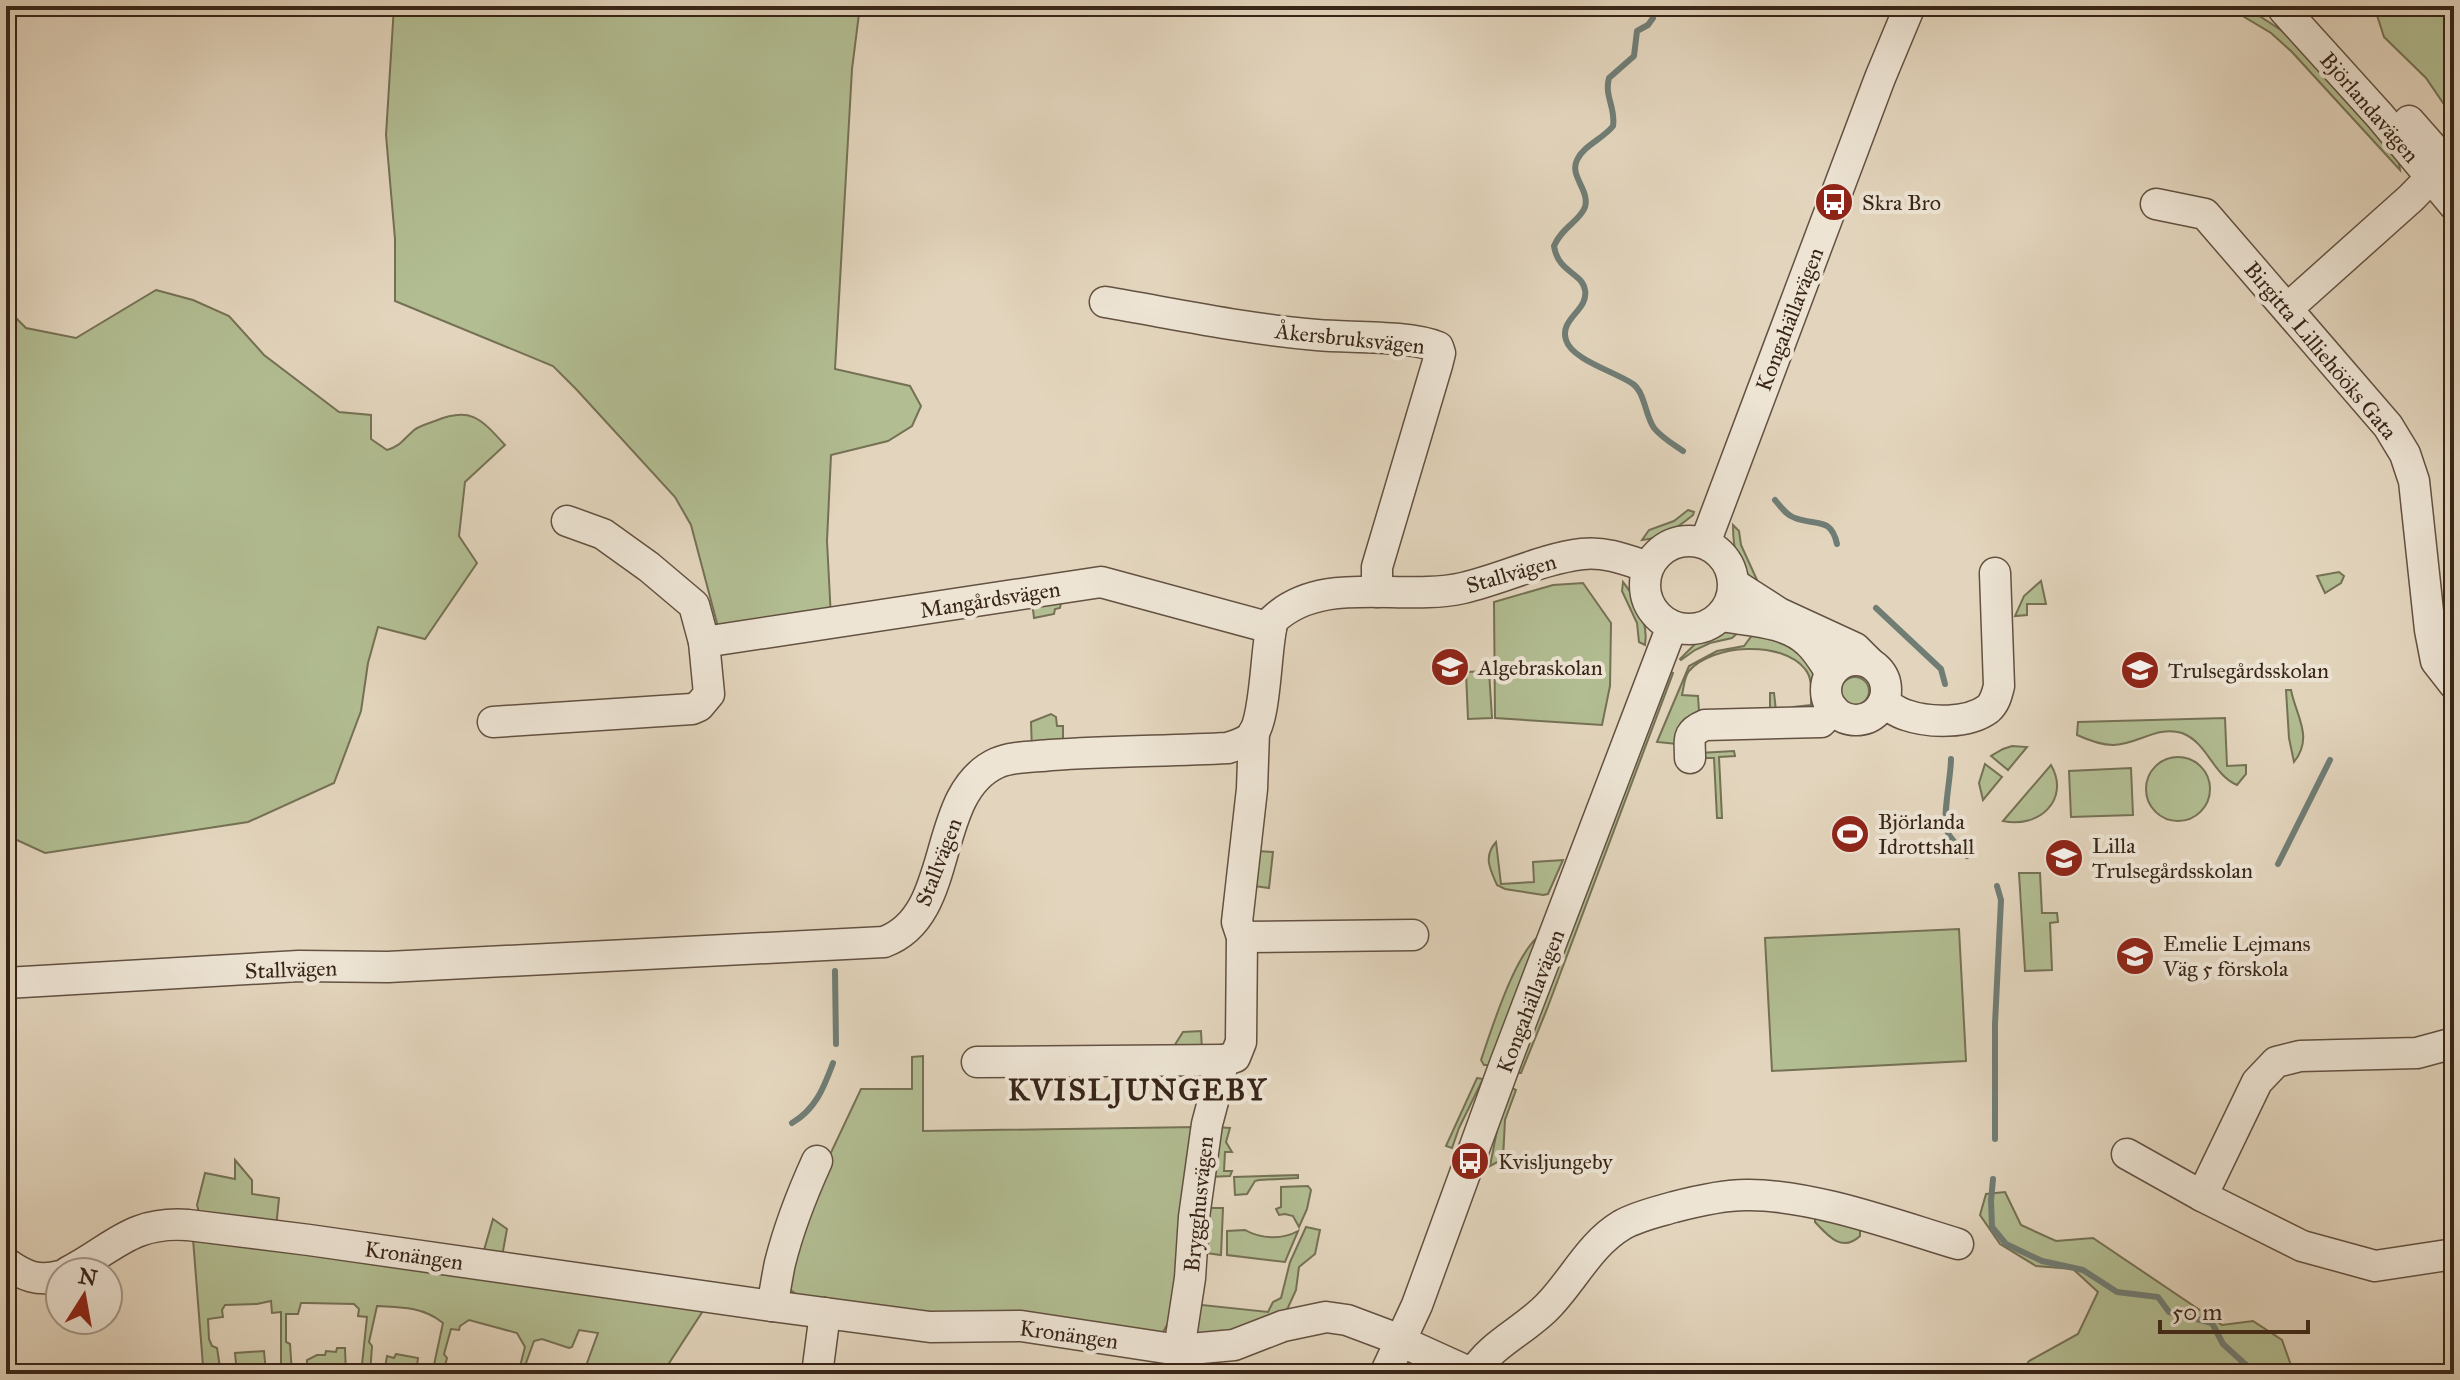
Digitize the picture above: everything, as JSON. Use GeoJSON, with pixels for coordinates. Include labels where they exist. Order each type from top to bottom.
{"type":"FeatureCollection","features":[{"type":"Feature","properties":{"kind":"street","name":"Kongahällavägen"},"geometry":{"type":"LineString","coordinates":[[1705,543],[1910,6]]}},
{"type":"Feature","properties":{"kind":"street","name":"Björlandavägen"},"geometry":{"type":"LineString","coordinates":[[2280,8],[2380,116],[2443,170],[2454,205]]}},
{"type":"Feature","properties":{"kind":"street","name":"Birgitta Lilliehööks Gata"},"geometry":{"type":"LineString","coordinates":[[2288,308],[2443,170]]}},
{"type":"Feature","properties":{"kind":"street","name":"Birgitta Lilliehööks Gata"},"geometry":{"type":"LineString","coordinates":[[2156,204],[2205,214],[2388,426],[2405,454],[2414,481],[2436,661],[2454,684]]}},
{"type":"Feature","properties":{"kind":"street","name":"Åkersbruksvägen"},"geometry":{"type":"LineString","coordinates":[[1105,302],[1256,328],[1412,341],[1438,347],[1437,365],[1377,567],[1377,592]]}},
{"type":"Feature","properties":{"kind":"street"},"geometry":{"type":"LineString","coordinates":[[493,722],[692,709],[709,694],[704,642],[694,605],[603,534],[567,521]]}},
{"type":"Feature","properties":{"kind":"street"},"geometry":{"type":"LineString","coordinates":[[1686,541],[1705,543],[1730,567],[1734,584],[1728,606],[1722,616],[1698,629],[1685,630],[1663,622],[1650,607],[1644,587],[1648,567],[1667,546],[1686,541]]}},
{"type":"Feature","properties":{"kind":"street","name":"Stallvägen"},"geometry":{"type":"LineString","coordinates":[[1271,628],[1273,620],[1282,611],[1311,596],[1463,588],[1583,553],[1613,556],[1648,567]]}},
{"type":"Feature","properties":{"kind":"street"},"geometry":{"type":"LineString","coordinates":[[1883,703],[1904,715],[1942,719],[1968,719],[1994,703],[1999,686],[1995,573]]}},
{"type":"Feature","properties":{"kind":"street","name":"Mangårdsvägen"},"geometry":{"type":"LineString","coordinates":[[704,642],[1101,582],[1271,628]]}},
{"type":"Feature","properties":{"kind":"street"},"geometry":{"type":"LineString","coordinates":[[1734,584],[1779,613],[1855,648],[1880,672],[1886,684],[1883,703],[1874,714],[1860,720],[1845,718],[1833,709],[1826,691],[1831,673],[1849,661],[1870,663]]}},
{"type":"Feature","properties":{"kind":"street"},"geometry":{"type":"LineString","coordinates":[[1722,616],[1770,624],[1800,635],[1831,673]]}},
{"type":"Feature","properties":{"kind":"street","name":"Kongahällavägen"},"geometry":{"type":"LineString","coordinates":[[1385,1374],[1417,1305],[1672,626]]}},
{"type":"Feature","properties":{"kind":"street"},"geometry":{"type":"LineString","coordinates":[[1254,732],[1259,719],[1271,628]]}},
{"type":"Feature","properties":{"kind":"street"},"geometry":{"type":"LineString","coordinates":[[1690,758],[1690,738],[1695,730],[1705,725],[1821,722],[1833,709]]}},
{"type":"Feature","properties":{"kind":"street","name":"Stallvägen"},"geometry":{"type":"LineString","coordinates":[[6,983],[299,966],[388,967],[884,942],[898,937],[916,919],[960,803],[977,777],[999,762],[1072,754],[1228,748],[1249,738],[1254,732]]}},
{"type":"Feature","properties":{"kind":"street","name":"Brygghusvägen"},"geometry":{"type":"LineString","coordinates":[[1183,1358],[1194,1217],[1207,1124],[1224,1060],[1235,1057],[1241,1042],[1242,937],[1237,922],[1252,789],[1254,732]]}},
{"type":"Feature","properties":{"kind":"street"},"geometry":{"type":"LineString","coordinates":[[1242,937],[1413,935]]}},
{"type":"Feature","properties":{"kind":"street"},"geometry":{"type":"LineString","coordinates":[[2202,1196],[2257,1082],[2276,1062],[2300,1056],[2417,1053],[2454,1043]]}},
{"type":"Feature","properties":{"kind":"street"},"geometry":{"type":"LineString","coordinates":[[977,1062],[1224,1060]]}},
{"type":"Feature","properties":{"kind":"street"},"geometry":{"type":"LineString","coordinates":[[2127,1154],[2302,1246],[2375,1266],[2454,1254]]}},
{"type":"Feature","properties":{"kind":"street"},"geometry":{"type":"LineString","coordinates":[[772,1306],[794,1218],[817,1161]]}},
{"type":"Feature","properties":{"kind":"street","name":"Kronängen"},"geometry":{"type":"LineString","coordinates":[[94,1256],[131,1233],[149,1226],[170,1224],[309,1240],[930,1327],[1021,1326],[1183,1358],[1234,1345],[1283,1326],[1326,1317],[1347,1320],[1473,1374],[1484,1358],[1548,1307],[1587,1256],[1622,1225],[1652,1213],[1721,1197],[1745,1195],[1801,1201],[1958,1244]]}},
{"type":"Feature","properties":{"kind":"street"},"geometry":{"type":"LineString","coordinates":[[6,1263],[27,1276],[44,1280]]}},
{"type":"Feature","properties":{"kind":"street"},"geometry":{"type":"LineString","coordinates":[[817,1374],[825,1313]]}},
{"type":"Feature","properties":{"kind":"green space"},"geometry":{"type":"Polygon","coordinates":[[[394,6],[860,6],[852,69],[835,369],[910,386],[921,406],[912,426],[888,441],[831,455],[827,541],[831,618],[718,627],[691,525],[675,497],[576,389],[553,366],[395,301],[395,239],[386,135],[394,6]]]}},
{"type":"Feature","properties":{"kind":"green space"},"geometry":{"type":"Polygon","coordinates":[[[2230,6],[2244,6],[2300,46],[2398,154],[2400,170],[2292,52],[2271,33],[2230,6]]]}},
{"type":"Feature","properties":{"kind":"green space"},"geometry":{"type":"Polygon","coordinates":[[[2374,6],[2454,6],[2454,119],[2426,78],[2384,37],[2374,6]]]}},
{"type":"Feature","properties":{"kind":"green space"},"geometry":{"type":"Polygon","coordinates":[[[156,290],[193,300],[229,316],[264,355],[339,412],[371,415],[371,439],[387,450],[419,427],[458,415],[467,415],[482,422],[505,445],[465,482],[459,536],[477,563],[425,639],[378,627],[368,663],[361,711],[334,783],[248,822],[45,853],[6,835],[6,308],[26,328],[76,338],[156,290]]]}},
{"type":"Feature","properties":{"kind":"green space"},"geometry":{"type":"Polygon","coordinates":[[[1688,510],[1694,512],[1693,515],[1675,528],[1663,535],[1642,540],[1649,530],[1674,521],[1688,510]]]}},
{"type":"Feature","properties":{"kind":"green space"},"geometry":{"type":"Polygon","coordinates":[[[1733,525],[1739,531],[1741,545],[1757,580],[1756,586],[1744,573],[1737,558],[1733,525]]]}},
{"type":"Feature","properties":{"kind":"green space"},"geometry":{"type":"Polygon","coordinates":[[[2339,572],[2344,576],[2341,583],[2325,593],[2317,576],[2339,572]]]}},
{"type":"Feature","properties":{"kind":"green space"},"geometry":{"type":"Polygon","coordinates":[[[2041,581],[2046,604],[2027,604],[2027,615],[2015,616],[2024,596],[2041,581]]]}},
{"type":"Feature","properties":{"kind":"green space"},"geometry":{"type":"Polygon","coordinates":[[[1623,582],[1640,612],[1645,645],[1639,642],[1637,623],[1622,591],[1623,582]]]}},
{"type":"Feature","properties":{"kind":"green space"},"geometry":{"type":"Polygon","coordinates":[[[1583,583],[1611,623],[1610,686],[1602,725],[1495,718],[1494,602],[1553,585],[1583,583]]]}},
{"type":"Feature","properties":{"kind":"green space"},"geometry":{"type":"Polygon","coordinates":[[[1032,601],[1061,603],[1054,614],[1034,618],[1032,601]]]}},
{"type":"Feature","properties":{"kind":"green space"},"geometry":{"type":"Polygon","coordinates":[[[1724,630],[1740,631],[1732,638],[1710,643],[1680,659],[1698,641],[1724,630]]]}},
{"type":"Feature","properties":{"kind":"green space"},"geometry":{"type":"Polygon","coordinates":[[[1753,634],[1792,638],[1817,681],[1818,699],[1814,709],[1794,710],[1794,707],[1811,705],[1811,696],[1808,673],[1794,660],[1764,650],[1730,651],[1714,655],[1689,671],[1682,695],[1698,696],[1699,711],[1770,709],[1770,693],[1774,693],[1776,711],[1677,744],[1657,742],[1689,666],[1717,651],[1744,646],[1753,634]]]}},
{"type":"Feature","properties":{"kind":"green space"},"geometry":{"type":"Polygon","coordinates":[[[1489,671],[1492,718],[1468,719],[1466,672],[1489,671]]]}},
{"type":"Feature","properties":{"kind":"green space"},"geometry":{"type":"Polygon","coordinates":[[[1670,672],[1673,673],[1547,1009],[1521,1073],[1517,1073],[1670,672]]]}},
{"type":"Feature","properties":{"kind":"green space"},"geometry":{"type":"Polygon","coordinates":[[[1855,677],[1865,681],[1869,691],[1865,701],[1855,705],[1845,701],[1841,691],[1845,681],[1855,677]]]}},
{"type":"Feature","properties":{"kind":"green space"},"geometry":{"type":"Polygon","coordinates":[[[2286,690],[2291,690],[2303,735],[2300,753],[2294,762],[2289,738],[2286,690]]]}},
{"type":"Feature","properties":{"kind":"green space"},"geometry":{"type":"Polygon","coordinates":[[[1051,714],[1056,717],[1057,726],[1063,726],[1063,742],[1032,751],[1031,722],[1051,714]]]}},
{"type":"Feature","properties":{"kind":"green space"},"geometry":{"type":"Polygon","coordinates":[[[2225,718],[2227,766],[2246,765],[2246,774],[2237,785],[2222,774],[2198,744],[2182,733],[2156,733],[2113,745],[2077,735],[2078,722],[2225,718]]]}},
{"type":"Feature","properties":{"kind":"green space"},"geometry":{"type":"Polygon","coordinates":[[[2012,746],[2027,747],[2008,770],[1991,756],[2012,746]]]}},
{"type":"Feature","properties":{"kind":"green space"},"geometry":{"type":"Polygon","coordinates":[[[1734,751],[1735,756],[1719,757],[1722,818],[1717,818],[1714,758],[1699,758],[1699,753],[1734,751]]]}},
{"type":"Feature","properties":{"kind":"green space"},"geometry":{"type":"Polygon","coordinates":[[[2172,757],[2184,757],[2201,766],[2208,777],[2208,801],[2201,812],[2184,821],[2172,821],[2160,816],[2151,807],[2146,795],[2146,783],[2151,771],[2160,762],[2172,757]]]}},
{"type":"Feature","properties":{"kind":"green space"},"geometry":{"type":"Polygon","coordinates":[[[1985,764],[2002,777],[1983,800],[1979,783],[1985,764]]]}},
{"type":"Feature","properties":{"kind":"green space"},"geometry":{"type":"Polygon","coordinates":[[[2051,765],[2057,790],[2048,809],[2028,821],[2003,821],[2051,765]]]}},
{"type":"Feature","properties":{"kind":"green space"},"geometry":{"type":"Polygon","coordinates":[[[2131,768],[2133,815],[2071,817],[2069,771],[2131,768]]]}},
{"type":"Feature","properties":{"kind":"green space"},"geometry":{"type":"Polygon","coordinates":[[[1496,842],[1501,884],[1534,882],[1533,862],[1563,860],[1548,894],[1505,889],[1497,885],[1489,858],[1496,842]]]}},
{"type":"Feature","properties":{"kind":"green space"},"geometry":{"type":"Polygon","coordinates":[[[1258,851],[1273,852],[1269,888],[1254,886],[1258,851]]]}},
{"type":"Feature","properties":{"kind":"green space"},"geometry":{"type":"Polygon","coordinates":[[[2019,873],[2040,873],[2042,913],[2057,913],[2058,922],[2050,923],[2052,970],[2025,971],[2019,873]]]}},
{"type":"Feature","properties":{"kind":"green space"},"geometry":{"type":"Polygon","coordinates":[[[1959,929],[1966,1061],[1772,1071],[1765,938],[1959,929]]]}},
{"type":"Feature","properties":{"kind":"green space"},"geometry":{"type":"Polygon","coordinates":[[[1541,934],[1489,1065],[1484,1065],[1481,1060],[1505,992],[1522,957],[1541,934]]]}},
{"type":"Feature","properties":{"kind":"green space"},"geometry":{"type":"Polygon","coordinates":[[[1201,1031],[1202,1050],[1171,1051],[1183,1032],[1201,1031]]]}},
{"type":"Feature","properties":{"kind":"green space"},"geometry":{"type":"Polygon","coordinates":[[[923,1056],[923,1131],[1197,1127],[1177,1308],[1160,1337],[809,1305],[787,1287],[809,1199],[861,1089],[912,1089],[912,1057],[923,1056]]]}},
{"type":"Feature","properties":{"kind":"green space"},"geometry":{"type":"Polygon","coordinates":[[[1477,1078],[1483,1079],[1452,1148],[1446,1146],[1477,1078]]]}},
{"type":"Feature","properties":{"kind":"green space"},"geometry":{"type":"Polygon","coordinates":[[[1510,1087],[1516,1090],[1505,1120],[1503,1159],[1490,1166],[1500,1115],[1510,1087]]]}},
{"type":"Feature","properties":{"kind":"green space"},"geometry":{"type":"Polygon","coordinates":[[[1214,1127],[1230,1128],[1226,1142],[1232,1152],[1225,1152],[1224,1171],[1232,1171],[1230,1176],[1209,1177],[1214,1127]]]}},
{"type":"Feature","properties":{"kind":"green space"},"geometry":{"type":"Polygon","coordinates":[[[235,1160],[252,1180],[252,1194],[279,1198],[276,1228],[200,1216],[197,1205],[205,1173],[235,1179],[235,1160]]]}},
{"type":"Feature","properties":{"kind":"green space"},"geometry":{"type":"Polygon","coordinates":[[[1298,1175],[1298,1178],[1255,1181],[1247,1194],[1235,1195],[1234,1177],[1298,1175]]]}},
{"type":"Feature","properties":{"kind":"green space"},"geometry":{"type":"Polygon","coordinates":[[[1308,1186],[1311,1190],[1307,1209],[1299,1227],[1293,1216],[1279,1215],[1276,1209],[1281,1207],[1281,1187],[1308,1186]]]}},
{"type":"Feature","properties":{"kind":"green space"},"geometry":{"type":"Polygon","coordinates":[[[2005,1192],[2021,1225],[2056,1241],[2093,1238],[2222,1325],[2253,1321],[2282,1340],[2294,1374],[2021,1374],[2029,1361],[2078,1334],[2098,1292],[2073,1269],[2036,1266],[2000,1244],[1980,1215],[1986,1194],[2005,1192]]]}},
{"type":"Feature","properties":{"kind":"green space"},"geometry":{"type":"Polygon","coordinates":[[[1203,1208],[1223,1208],[1221,1255],[1198,1252],[1203,1208]]]}},
{"type":"Feature","properties":{"kind":"green space"},"geometry":{"type":"Polygon","coordinates":[[[1815,1217],[1857,1225],[1860,1236],[1847,1243],[1836,1241],[1815,1222],[1815,1217]]]}},
{"type":"Feature","properties":{"kind":"green space"},"geometry":{"type":"Polygon","coordinates":[[[493,1219],[507,1229],[501,1262],[482,1257],[493,1219]]]}},
{"type":"Feature","properties":{"kind":"green space"},"geometry":{"type":"Polygon","coordinates":[[[1306,1227],[1320,1230],[1315,1254],[1299,1267],[1296,1290],[1286,1312],[1201,1342],[1189,1325],[1193,1304],[1268,1312],[1273,1302],[1281,1298],[1290,1262],[1306,1227]]]}},
{"type":"Feature","properties":{"kind":"green space"},"geometry":{"type":"Polygon","coordinates":[[[1245,1230],[1272,1237],[1298,1231],[1285,1262],[1227,1255],[1227,1231],[1245,1230]]]}},
{"type":"Feature","properties":{"kind":"green space"},"geometry":{"type":"Polygon","coordinates":[[[193,1239],[710,1300],[662,1374],[583,1374],[598,1333],[579,1330],[569,1348],[542,1339],[534,1341],[522,1374],[518,1374],[525,1347],[517,1333],[469,1320],[459,1330],[451,1329],[444,1354],[447,1358],[443,1374],[432,1374],[443,1323],[420,1311],[377,1306],[369,1342],[372,1346],[370,1374],[361,1374],[367,1317],[358,1316],[359,1309],[354,1304],[301,1303],[298,1314],[286,1314],[286,1342],[290,1344],[292,1373],[281,1374],[281,1312],[272,1313],[271,1301],[225,1305],[223,1317],[208,1319],[209,1339],[212,1346],[217,1348],[221,1374],[207,1374],[203,1366],[193,1239]]]}},
{"type":"Feature","properties":{"kind":"green space"},"geometry":{"type":"Polygon","coordinates":[[[337,1348],[345,1348],[346,1374],[307,1373],[307,1360],[325,1355],[326,1351],[336,1352],[337,1348]]]}},
{"type":"Feature","properties":{"kind":"green space"},"geometry":{"type":"Polygon","coordinates":[[[264,1351],[266,1373],[237,1374],[235,1353],[264,1351]]]}},
{"type":"Feature","properties":{"kind":"green space"},"geometry":{"type":"Polygon","coordinates":[[[396,1354],[418,1358],[416,1374],[384,1374],[387,1356],[394,1358],[396,1354]]]}},
{"type":"Feature","properties":{"kind":"green space"},"geometry":{"type":"Polygon","coordinates":[[[2413,1366],[2454,1370],[2454,1374],[2356,1374],[2413,1366]]]}},
{"type":"Feature","properties":{"kind":"waterway"},"geometry":{"type":"LineString","coordinates":[[1650,6],[1653,18],[1637,31],[1634,56],[1609,78],[1613,126],[1584,150],[1575,166],[1585,195],[1585,207],[1554,246],[1560,262],[1579,279],[1585,290],[1583,303],[1570,320],[1565,333],[1570,347],[1585,360],[1633,384],[1640,393],[1654,428],[1683,451]]}},
{"type":"Feature","properties":{"kind":"waterway"},"geometry":{"type":"LineString","coordinates":[[1775,500],[1792,517],[1831,529],[1837,544]]}},
{"type":"Feature","properties":{"kind":"waterway"},"geometry":{"type":"LineString","coordinates":[[1876,608],[1941,669],[1945,684]]}},
{"type":"Feature","properties":{"kind":"waterway"},"geometry":{"type":"LineString","coordinates":[[1951,759],[1946,825],[1951,837],[1967,856]]}},
{"type":"Feature","properties":{"kind":"waterway"},"geometry":{"type":"LineString","coordinates":[[2278,864],[2330,760]]}},
{"type":"Feature","properties":{"kind":"waterway"},"geometry":{"type":"LineString","coordinates":[[1995,1139],[1995,1024],[2001,900],[1997,886]]}},
{"type":"Feature","properties":{"kind":"waterway"},"geometry":{"type":"LineString","coordinates":[[835,971],[836,1044]]}},
{"type":"Feature","properties":{"kind":"waterway"},"geometry":{"type":"LineString","coordinates":[[792,1123],[813,1104],[833,1063]]}},
{"type":"Feature","properties":{"kind":"waterway"},"geometry":{"type":"LineString","coordinates":[[1993,1179],[1992,1227],[2006,1244],[2042,1261],[2083,1270],[2117,1292],[2158,1297],[2169,1312],[2212,1323],[2223,1344],[2256,1374]]}},
{"type":"Feature","properties":{"kind":"place","name":"Skra Bro"},"geometry":{"type":"Point","coordinates":[1834,202]}},
{"type":"Feature","properties":{"kind":"place","name":"Algebraskolan"},"geometry":{"type":"Point","coordinates":[1450,667]}},
{"type":"Feature","properties":{"kind":"place","name":"Trulsegårdsskolan"},"geometry":{"type":"Point","coordinates":[2140,670]}},
{"type":"Feature","properties":{"kind":"place","name":"Björlanda Idrottshall"},"geometry":{"type":"Point","coordinates":[1850,834]}},
{"type":"Feature","properties":{"kind":"place","name":"Lilla Trulsegårdsskolan"},"geometry":{"type":"Point","coordinates":[2064,858]}},
{"type":"Feature","properties":{"kind":"place","name":"Emelie Lejmans Väg 5 förskola"},"geometry":{"type":"Point","coordinates":[2135,956]}},
{"type":"Feature","properties":{"kind":"place","name":"Kvisljungeby"},"geometry":{"type":"Point","coordinates":[1470,1161]}},
{"type":"Feature","properties":{"kind":"district","name":"KVISLJUNGEBY"},"geometry":{"type":"Point","coordinates":[1138,1090]}}]}
